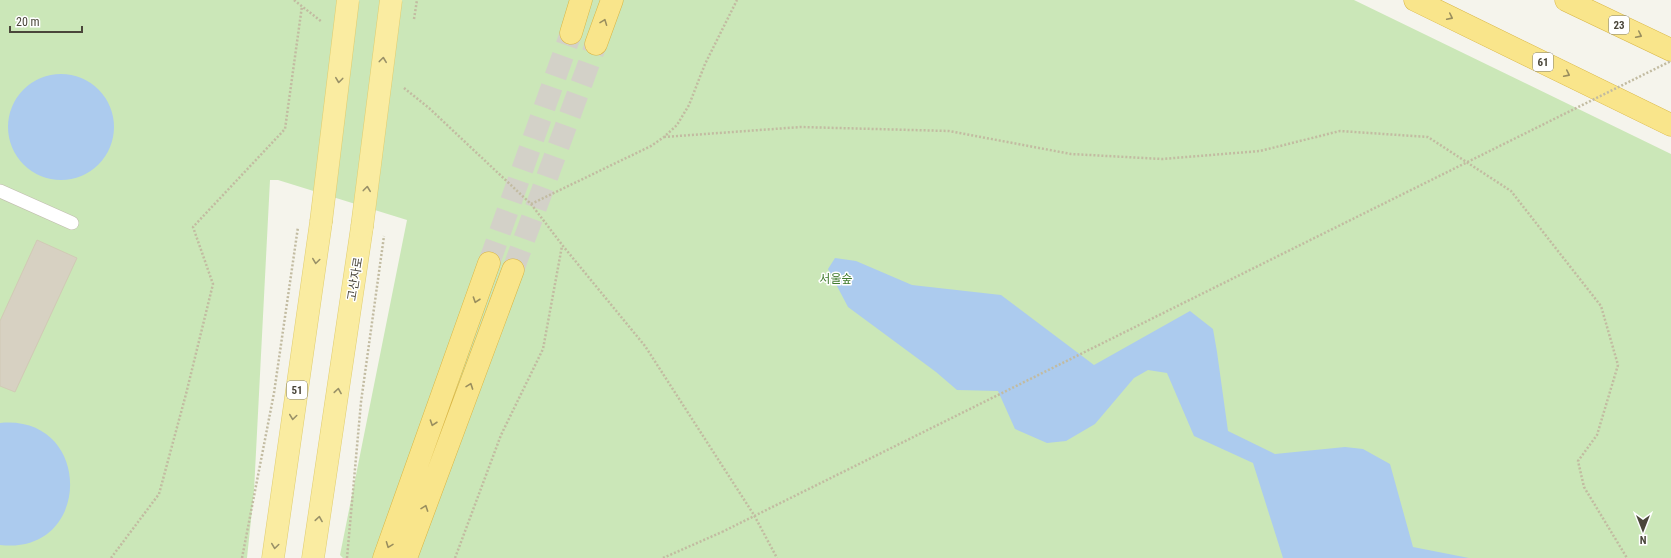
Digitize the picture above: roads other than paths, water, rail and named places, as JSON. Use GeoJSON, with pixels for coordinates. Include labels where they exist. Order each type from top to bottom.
{"type":"FeatureCollection","features":[{"type":"Feature","properties":{"kind":"highway"},"geometry":{"type":"LineString","coordinates":[[570,33],[581,0]]}},
{"type":"Feature","properties":{"kind":"highway"},"geometry":{"type":"LineString","coordinates":[[596,44],[612,0]]}},
{"type":"Feature","properties":{"kind":"highway","name":"61"},"geometry":{"type":"LineString","coordinates":[[1415,0],[1671,125]]}},
{"type":"Feature","properties":{"kind":"highway","name":"23"},"geometry":{"type":"LineString","coordinates":[[1566,0],[1671,50]]}},
{"type":"Feature","properties":{"kind":"highway"},"geometry":{"type":"LineString","coordinates":[[384,558],[489,263]]}},
{"type":"Feature","properties":{"kind":"highway"},"geometry":{"type":"LineString","coordinates":[[406,558],[513,270]]}},
{"type":"Feature","properties":{"kind":"main road","name":"51"},"geometry":{"type":"LineString","coordinates":[[273,558],[321,222],[348,0]]}},
{"type":"Feature","properties":{"kind":"main road","name":"고산자로"},"geometry":{"type":"LineString","coordinates":[[313,558],[362,227],[391,0]]}},
{"type":"Feature","properties":{"kind":"lane"},"geometry":{"type":"LineString","coordinates":[[0,191],[72,223]]}},
{"type":"Feature","properties":{"kind":"water"},"geometry":{"type":"Polygon","coordinates":[[[61,74],[81,78],[99,89],[110,107],[114,127],[110,147],[99,165],[81,176],[61,180],[41,176],[23,165],[12,147],[8,127],[12,107],[23,89],[41,78],[61,74]]]}},
{"type":"Feature","properties":{"kind":"water"},"geometry":{"type":"Polygon","coordinates":[[[835,258],[856,261],[912,285],[1001,295],[1094,365],[1190,311],[1213,329],[1228,431],[1275,454],[1345,447],[1363,449],[1390,464],[1413,547],[1469,558],[1283,558],[1253,463],[1194,436],[1167,373],[1148,370],[1134,378],[1095,424],[1066,441],[1047,443],[1015,429],[998,391],[957,390],[936,372],[848,307],[828,269],[835,258]]]}},
{"type":"Feature","properties":{"kind":"water"},"geometry":{"type":"Polygon","coordinates":[[[0,423],[31,426],[53,440],[66,461],[70,485],[66,509],[52,529],[31,543],[0,545],[0,423]]]}},
{"type":"Feature","properties":{"kind":"tunnel"},"geometry":{"type":"LineString","coordinates":[[489,263],[571,33]]}},
{"type":"Feature","properties":{"kind":"tunnel"},"geometry":{"type":"LineString","coordinates":[[513,270],[596,44]]}},
{"type":"Feature","properties":{"kind":"park label","name":"서울숲"},"geometry":{"type":"Point","coordinates":[836,279]}}]}
